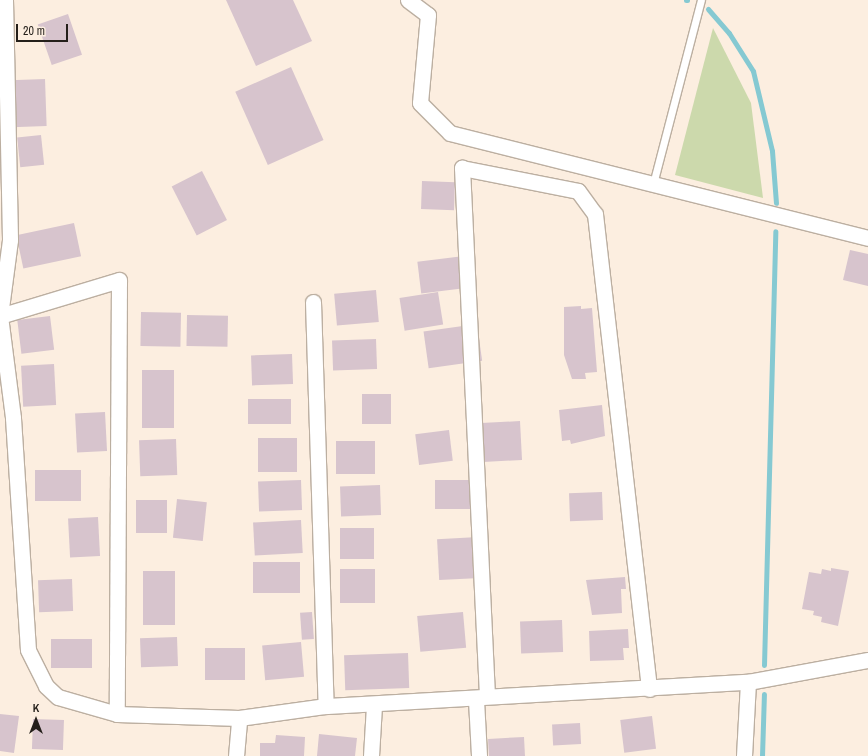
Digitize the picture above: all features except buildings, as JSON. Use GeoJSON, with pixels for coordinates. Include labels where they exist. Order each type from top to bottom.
{"type":"FeatureCollection","features":[{"type":"Feature","properties":{"kind":"street"},"geometry":{"type":"LineString","coordinates":[[5,0],[10,240],[0,316],[13,418],[28,650],[46,686],[58,697],[117,714],[239,718],[326,706],[374,705],[748,682],[868,660]]}},
{"type":"Feature","properties":{"kind":"street"},"geometry":{"type":"LineString","coordinates":[[408,0],[428,15],[420,104],[450,133],[868,238]]}},
{"type":"Feature","properties":{"kind":"street"},"geometry":{"type":"LineString","coordinates":[[479,756],[482,698],[462,168],[578,191],[595,214],[649,689]]}},
{"type":"Feature","properties":{"kind":"street"},"geometry":{"type":"LineString","coordinates":[[0,316],[118,280],[117,714]]}},
{"type":"Feature","properties":{"kind":"street"},"geometry":{"type":"LineString","coordinates":[[313,302],[326,706]]}},
{"type":"Feature","properties":{"kind":"street"},"geometry":{"type":"LineString","coordinates":[[744,756],[748,682]]}},
{"type":"Feature","properties":{"kind":"street"},"geometry":{"type":"LineString","coordinates":[[371,756],[374,705]]}},
{"type":"Feature","properties":{"kind":"street"},"geometry":{"type":"LineString","coordinates":[[236,756],[239,718]]}},
{"type":"Feature","properties":{"kind":"lane"},"geometry":{"type":"LineString","coordinates":[[653,184],[701,0]]}},
{"type":"Feature","properties":{"kind":"green space"},"geometry":{"type":"Polygon","coordinates":[[[713,28],[751,103],[763,198],[675,175],[713,28]]]}},
{"type":"Feature","properties":{"kind":"waterway"},"geometry":{"type":"LineString","coordinates":[[708,9],[729,33],[753,71],[772,151],[776,203]]}},
{"type":"Feature","properties":{"kind":"waterway"},"geometry":{"type":"LineString","coordinates":[[764,665],[775,231]]}},
{"type":"Feature","properties":{"kind":"waterway"},"geometry":{"type":"LineString","coordinates":[[762,756],[764,694]]}}]}
